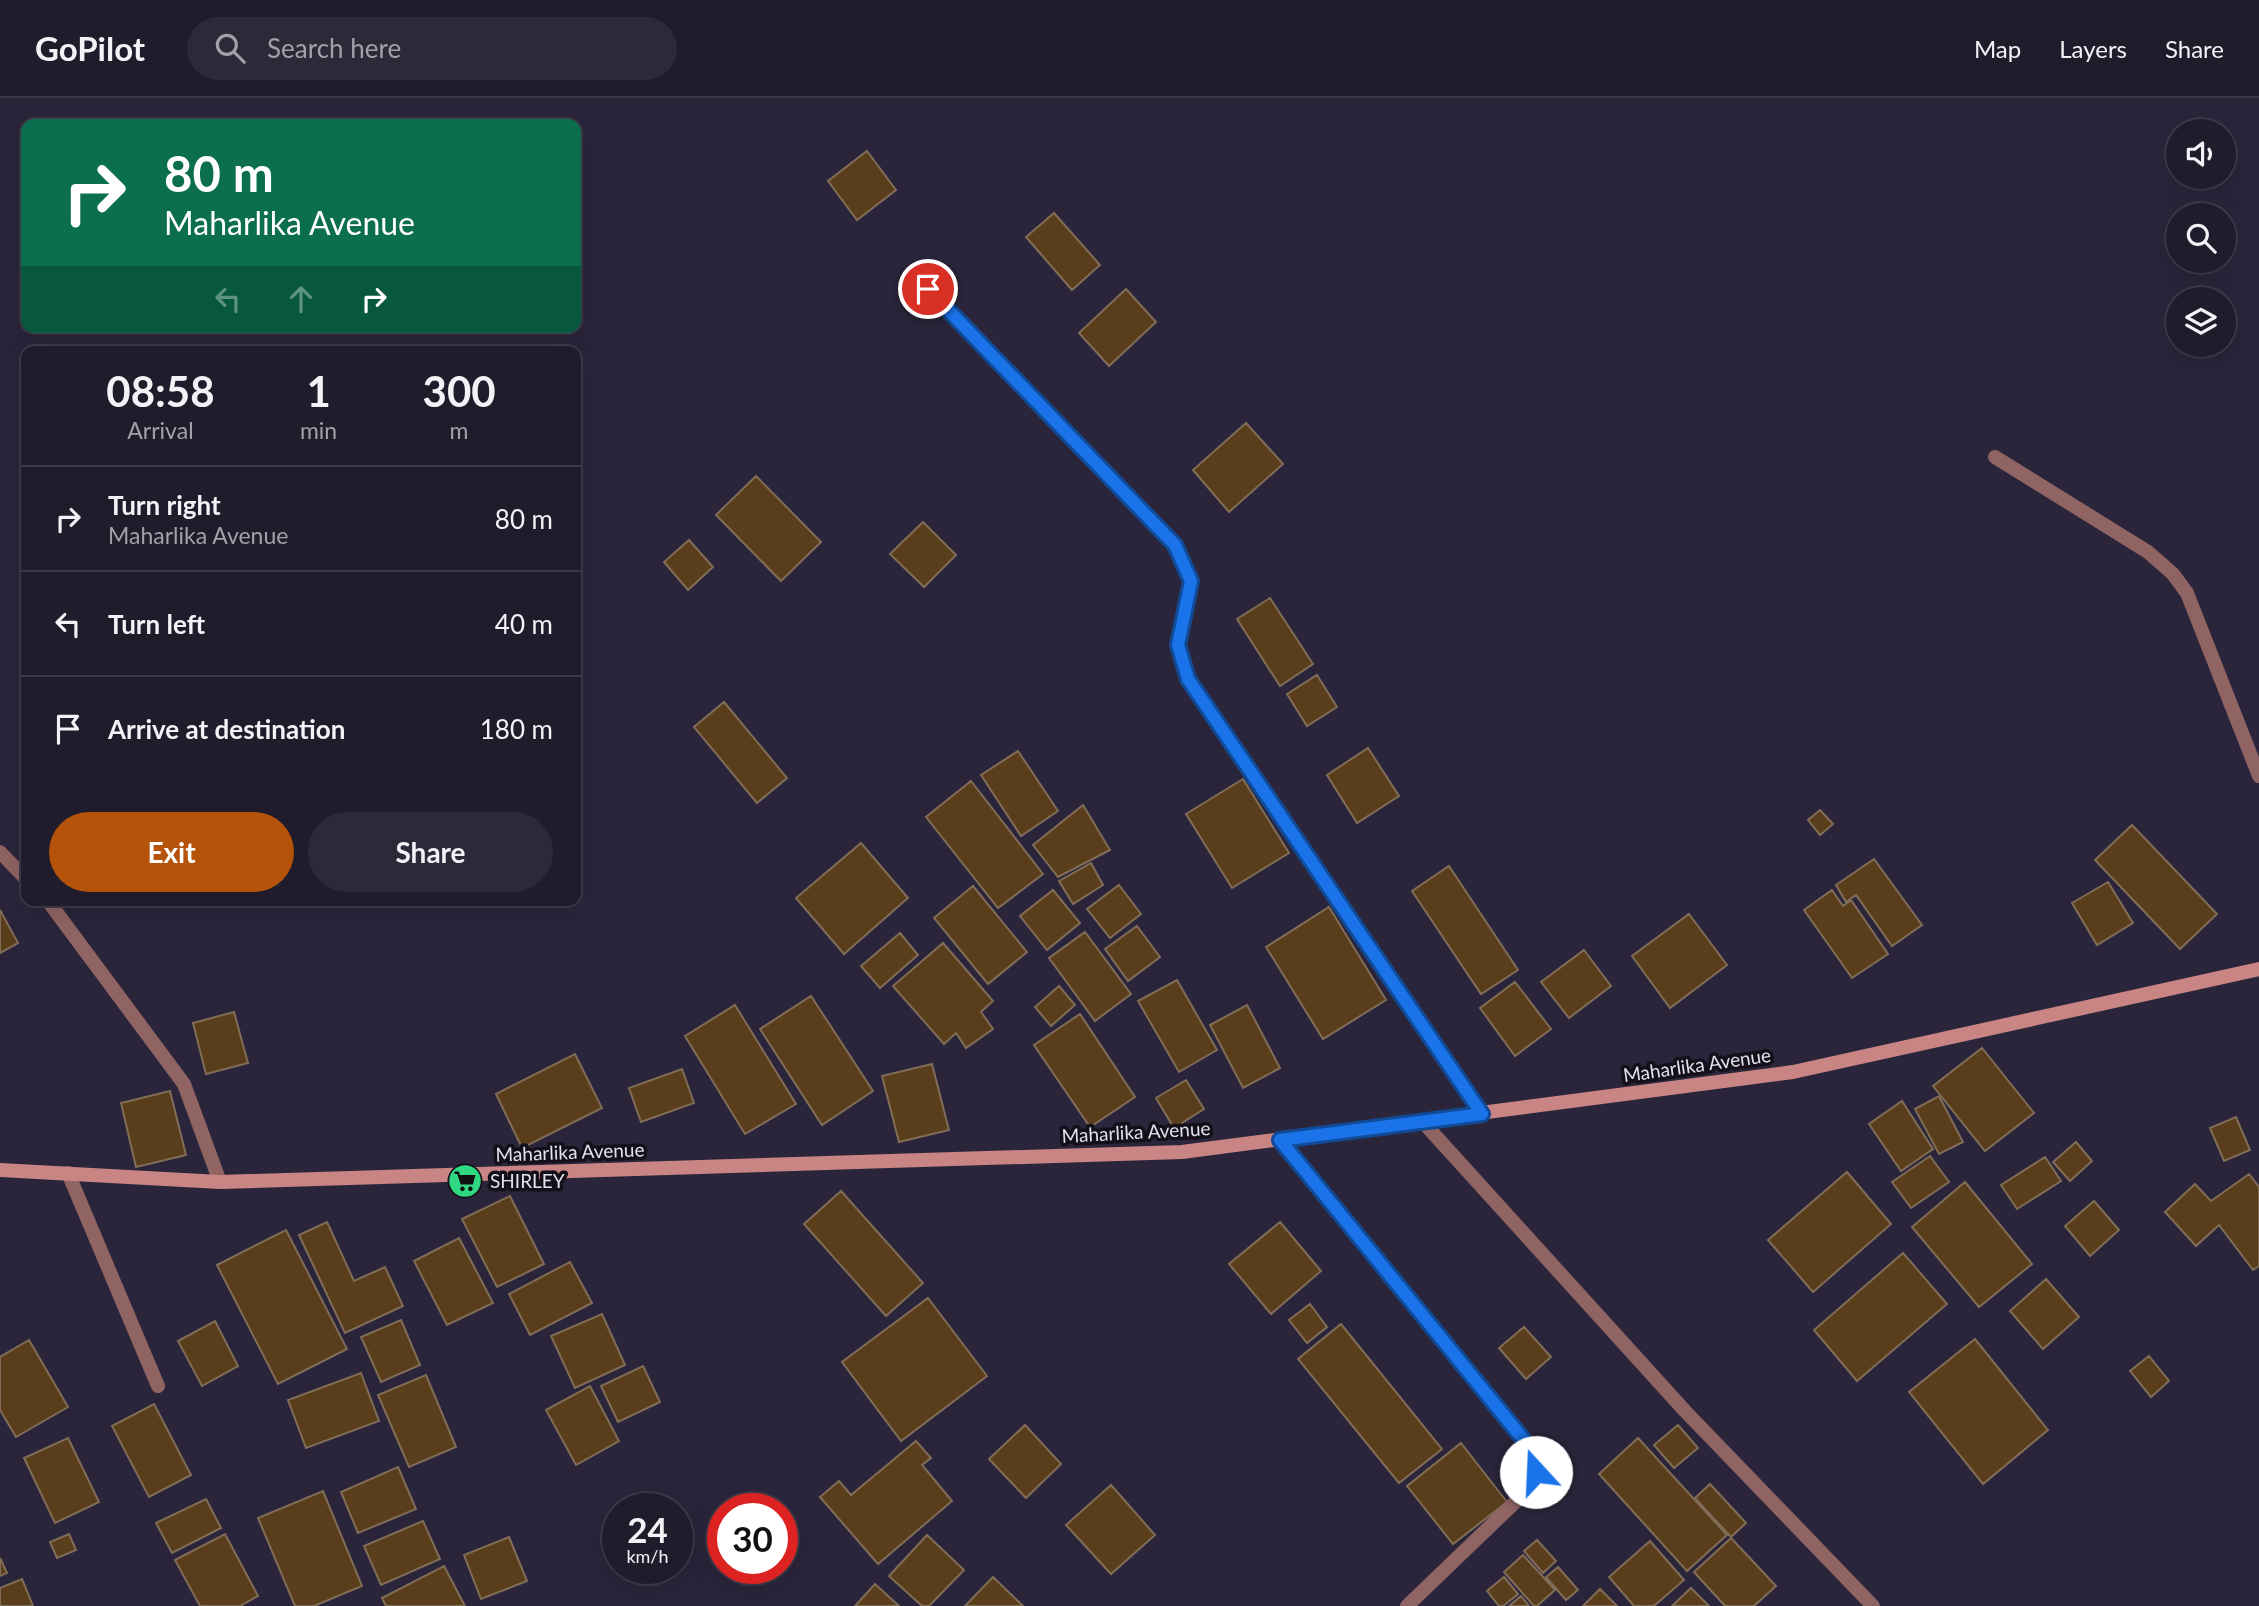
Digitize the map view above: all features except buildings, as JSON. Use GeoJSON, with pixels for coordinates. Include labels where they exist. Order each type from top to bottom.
{"type":"FeatureCollection","features":[{"type":"Feature","properties":{"kind":"main road","name":"Maharlika Avenue"},"geometry":{"type":"LineString","coordinates":[[0,1170],[220,1182],[1182,1152],[1793,1072],[2259,969]]}},
{"type":"Feature","properties":{"kind":"street"},"geometry":{"type":"LineString","coordinates":[[928,289],[1175,545],[1191,581],[1178,645],[1188,679],[1482,1114]]}},
{"type":"Feature","properties":{"kind":"street"},"geometry":{"type":"LineString","coordinates":[[1995,457],[2148,552],[2172,574],[2187,593],[2259,776]]}},
{"type":"Feature","properties":{"kind":"street"},"geometry":{"type":"LineString","coordinates":[[0,852],[21,874]]}},
{"type":"Feature","properties":{"kind":"street"},"geometry":{"type":"LineString","coordinates":[[52,906],[184,1084],[220,1182]]}},
{"type":"Feature","properties":{"kind":"street"},"geometry":{"type":"LineString","coordinates":[[1422,1121],[1685,1411],[1873,1606]]}},
{"type":"Feature","properties":{"kind":"street"},"geometry":{"type":"LineString","coordinates":[[1280,1140],[1532,1450],[1537,1462],[1534,1483],[1407,1606]]}},
{"type":"Feature","properties":{"kind":"street"},"geometry":{"type":"LineString","coordinates":[[68,1173],[158,1387]]}},
{"type":"Feature","properties":{"kind":"place","name":"SHIRLEY"},"geometry":{"type":"Point","coordinates":[465,1181]}},
{"type":"Feature","properties":{"kind":"route"},"geometry":{"type":"LineString","coordinates":[[928,289],[1175,545],[1191,581],[1178,645],[1188,679],[1482,1114],[1280,1140],[1532,1450],[1537,1462],[1536,1472]]}}]}
